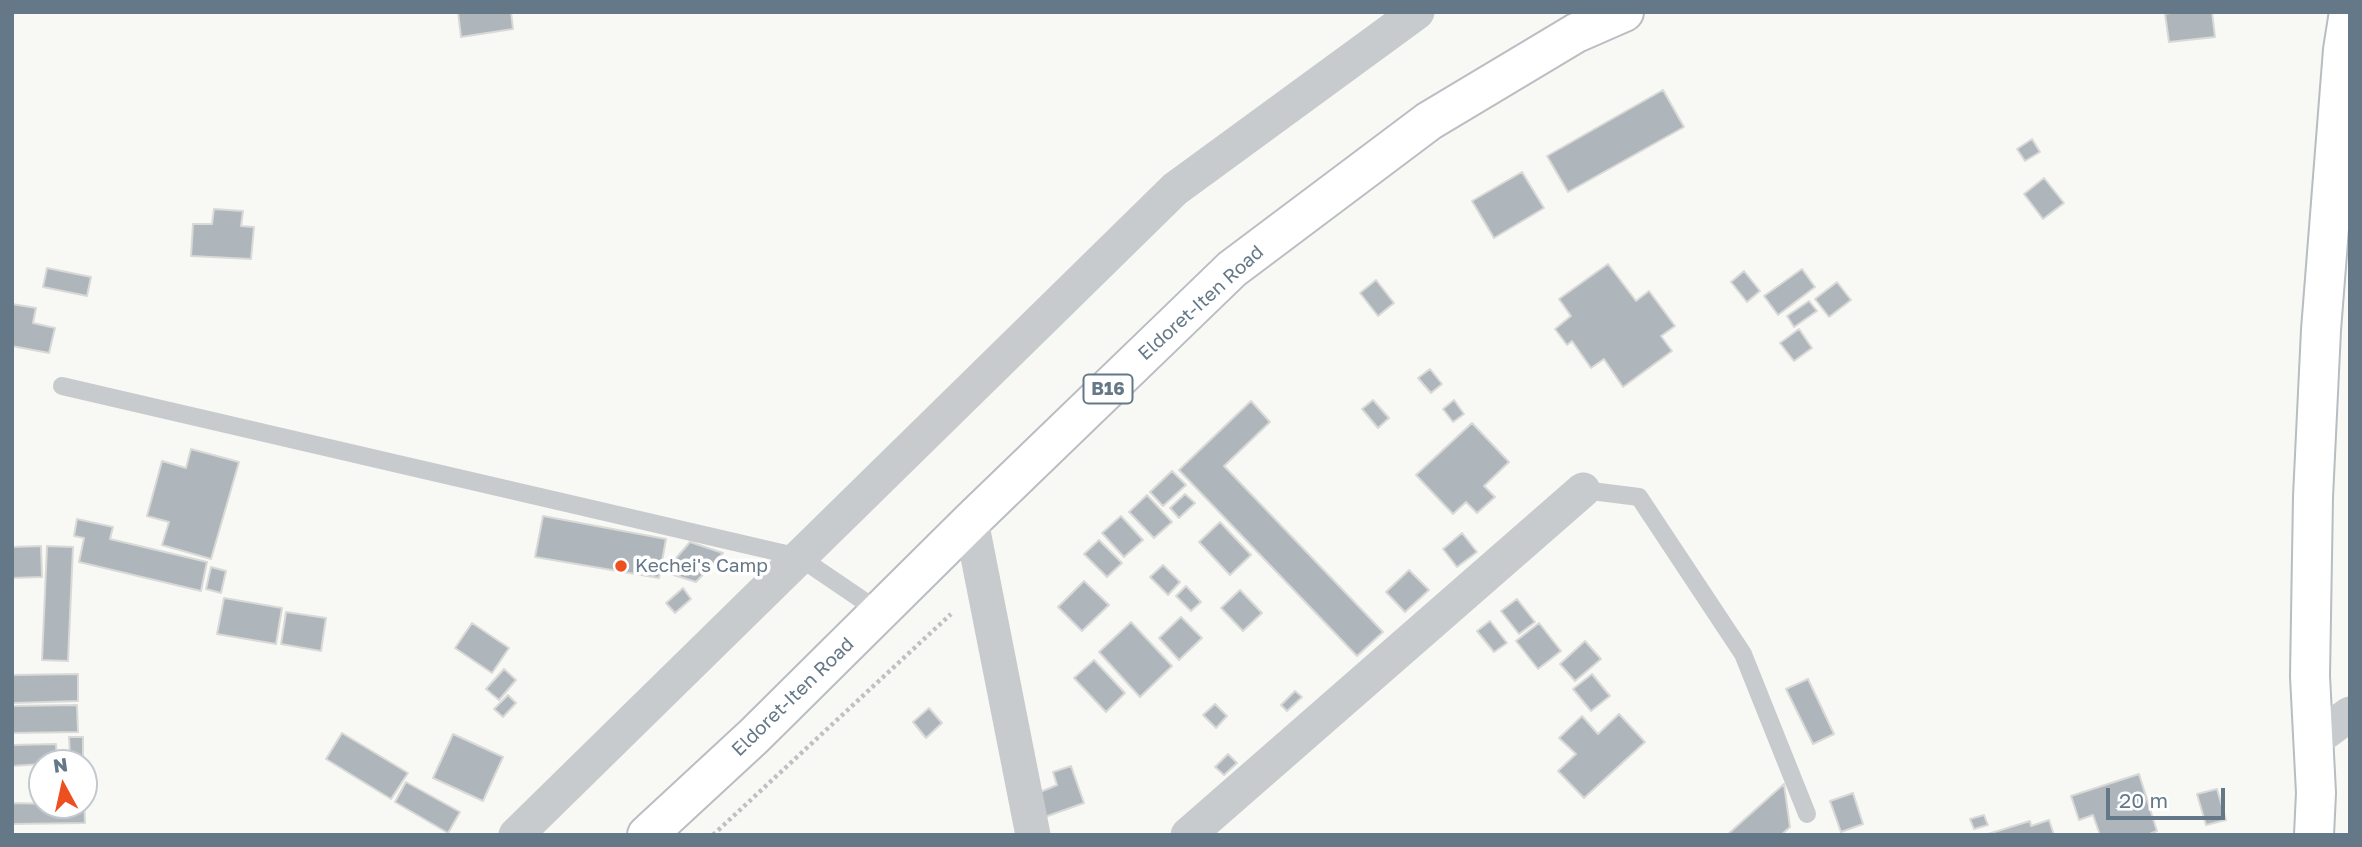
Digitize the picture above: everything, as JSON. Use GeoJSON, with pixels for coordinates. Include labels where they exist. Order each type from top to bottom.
{"type":"FeatureCollection","features":[{"type":"Feature","properties":{"kind":"main road","name":"Eldoret-Iten Road"},"geometry":{"type":"LineString","coordinates":[[647,835],[754,736],[971,521],[1232,269],[1429,121],[1576,33],[1624,12]]}},
{"type":"Feature","properties":{"kind":"main road"},"geometry":{"type":"LineString","coordinates":[[2314,835],[2316,793],[2310,676],[2314,497],[2321,330],[2348,12]]}},
{"type":"Feature","properties":{"kind":"street"},"geometry":{"type":"LineString","coordinates":[[516,835],[1175,189],[1417,12]]}},
{"type":"Feature","properties":{"kind":"street"},"geometry":{"type":"LineString","coordinates":[[1188,835],[1583,491]]}},
{"type":"Feature","properties":{"kind":"street"},"geometry":{"type":"LineString","coordinates":[[971,521],[1032,835]]}},
{"type":"Feature","properties":{"kind":"street"},"geometry":{"type":"LineString","coordinates":[[2313,741],[2350,714]]}},
{"type":"Feature","properties":{"kind":"lane"},"geometry":{"type":"LineString","coordinates":[[62,386],[799,557],[880,612]]}},
{"type":"Feature","properties":{"kind":"lane"},"geometry":{"type":"LineString","coordinates":[[1583,491],[1639,497],[1743,654],[1807,814]]}},
{"type":"Feature","properties":{"kind":"path"},"geometry":{"type":"LineString","coordinates":[[713,835],[982,585]]}},
{"type":"Feature","properties":{"kind":"building"},"geometry":{"type":"Polygon","coordinates":[[[458,12],[511,12],[513,29],[461,37],[458,12]]]}},
{"type":"Feature","properties":{"kind":"building"},"geometry":{"type":"Polygon","coordinates":[[[2212,12],[2215,37],[2169,42],[2165,14],[2212,12]]]}},
{"type":"Feature","properties":{"kind":"building"},"geometry":{"type":"Polygon","coordinates":[[[1663,90],[1684,127],[1568,192],[1547,156],[1663,90]]]}},
{"type":"Feature","properties":{"kind":"building"},"geometry":{"type":"Polygon","coordinates":[[[2032,139],[2040,152],[2025,161],[2017,149],[2032,139]]]}},
{"type":"Feature","properties":{"kind":"building"},"geometry":{"type":"Polygon","coordinates":[[[1522,172],[1544,208],[1494,238],[1472,201],[1522,172]]]}},
{"type":"Feature","properties":{"kind":"building"},"geometry":{"type":"Polygon","coordinates":[[[2044,178],[2064,203],[2043,219],[2024,194],[2044,178]]]}},
{"type":"Feature","properties":{"kind":"building"},"geometry":{"type":"Polygon","coordinates":[[[214,209],[243,211],[241,226],[254,227],[251,259],[191,256],[193,224],[212,224],[214,209]]]}},
{"type":"Feature","properties":{"kind":"building"},"geometry":{"type":"Polygon","coordinates":[[[1608,264],[1636,301],[1649,291],[1675,326],[1661,336],[1672,351],[1623,387],[1604,359],[1591,368],[1572,341],[1567,345],[1555,329],[1571,316],[1559,299],[1608,264]]]}},
{"type":"Feature","properties":{"kind":"building"},"geometry":{"type":"Polygon","coordinates":[[[47,268],[91,277],[87,296],[43,287],[47,268]]]}},
{"type":"Feature","properties":{"kind":"building"},"geometry":{"type":"Polygon","coordinates":[[[1802,269],[1815,287],[1778,315],[1764,296],[1802,269]]]}},
{"type":"Feature","properties":{"kind":"building"},"geometry":{"type":"Polygon","coordinates":[[[1744,271],[1760,291],[1747,302],[1731,282],[1744,271]]]}},
{"type":"Feature","properties":{"kind":"building"},"geometry":{"type":"Polygon","coordinates":[[[1376,280],[1394,303],[1378,316],[1360,293],[1376,280]]]}},
{"type":"Feature","properties":{"kind":"building"},"geometry":{"type":"Polygon","coordinates":[[[1837,282],[1851,300],[1829,317],[1815,299],[1837,282]]]}},
{"type":"Feature","properties":{"kind":"building"},"geometry":{"type":"Polygon","coordinates":[[[1809,301],[1817,311],[1794,327],[1787,316],[1809,301]]]}},
{"type":"Feature","properties":{"kind":"building"},"geometry":{"type":"Polygon","coordinates":[[[12,304],[36,308],[33,323],[55,328],[49,353],[12,346],[12,304]]]}},
{"type":"Feature","properties":{"kind":"building"},"geometry":{"type":"Polygon","coordinates":[[[1799,329],[1812,348],[1794,361],[1780,343],[1799,329]]]}},
{"type":"Feature","properties":{"kind":"building"},"geometry":{"type":"Polygon","coordinates":[[[1430,369],[1442,384],[1431,393],[1418,378],[1430,369]]]}},
{"type":"Feature","properties":{"kind":"building"},"geometry":{"type":"Polygon","coordinates":[[[1373,400],[1389,418],[1378,428],[1362,409],[1373,400]]]}},
{"type":"Feature","properties":{"kind":"building"},"geometry":{"type":"Polygon","coordinates":[[[1454,400],[1464,414],[1453,422],[1443,409],[1454,400]]]}},
{"type":"Feature","properties":{"kind":"building"},"geometry":{"type":"Polygon","coordinates":[[[1251,401],[1270,422],[1224,466],[1383,632],[1357,656],[1179,470],[1251,401]]]}},
{"type":"Feature","properties":{"kind":"building"},"geometry":{"type":"Polygon","coordinates":[[[1472,423],[1509,462],[1484,486],[1495,497],[1477,513],[1466,502],[1453,514],[1416,475],[1472,423]]]}},
{"type":"Feature","properties":{"kind":"building"},"geometry":{"type":"Polygon","coordinates":[[[191,449],[239,462],[211,559],[162,545],[169,522],[147,516],[162,461],[186,468],[191,449]]]}},
{"type":"Feature","properties":{"kind":"building"},"geometry":{"type":"Polygon","coordinates":[[[1172,471],[1186,485],[1163,506],[1150,492],[1172,471]]]}},
{"type":"Feature","properties":{"kind":"building"},"geometry":{"type":"Polygon","coordinates":[[[1185,494],[1195,503],[1179,518],[1170,508],[1185,494]]]}},
{"type":"Feature","properties":{"kind":"building"},"geometry":{"type":"Polygon","coordinates":[[[1147,495],[1172,522],[1154,538],[1129,512],[1147,495]]]}},
{"type":"Feature","properties":{"kind":"building"},"geometry":{"type":"Polygon","coordinates":[[[543,516],[666,539],[659,578],[535,557],[543,516]]]}},
{"type":"Feature","properties":{"kind":"building"},"geometry":{"type":"Polygon","coordinates":[[[1121,516],[1143,540],[1124,557],[1102,533],[1121,516]]]}},
{"type":"Feature","properties":{"kind":"building"},"geometry":{"type":"Polygon","coordinates":[[[77,519],[113,527],[110,539],[207,562],[201,591],[79,562],[84,538],[74,536],[77,519]]]}},
{"type":"Feature","properties":{"kind":"building"},"geometry":{"type":"Polygon","coordinates":[[[1220,522],[1251,555],[1230,575],[1199,542],[1220,522]]]}},
{"type":"Feature","properties":{"kind":"building"},"geometry":{"type":"Polygon","coordinates":[[[1462,533],[1477,552],[1457,567],[1443,549],[1462,533]]]}},
{"type":"Feature","properties":{"kind":"building"},"geometry":{"type":"Polygon","coordinates":[[[1099,540],[1122,563],[1107,577],[1084,554],[1099,540]]]}},
{"type":"Feature","properties":{"kind":"building"},"geometry":{"type":"Polygon","coordinates":[[[690,542],[723,553],[696,582],[664,572],[690,542]]]}},
{"type":"Feature","properties":{"kind":"building"},"geometry":{"type":"Polygon","coordinates":[[[41,546],[42,577],[12,578],[12,547],[41,546]]]}},
{"type":"Feature","properties":{"kind":"building"},"geometry":{"type":"Polygon","coordinates":[[[47,546],[73,547],[68,661],[42,660],[47,546]]]}},
{"type":"Feature","properties":{"kind":"building"},"geometry":{"type":"Polygon","coordinates":[[[1163,565],[1180,582],[1168,595],[1150,577],[1163,565]]]}},
{"type":"Feature","properties":{"kind":"building"},"geometry":{"type":"Polygon","coordinates":[[[211,567],[226,571],[221,593],[206,589],[211,567]]]}},
{"type":"Feature","properties":{"kind":"building"},"geometry":{"type":"Polygon","coordinates":[[[1409,570],[1429,590],[1405,612],[1386,592],[1409,570]]]}},
{"type":"Feature","properties":{"kind":"building"},"geometry":{"type":"Polygon","coordinates":[[[1084,581],[1109,605],[1082,631],[1058,607],[1084,581]]]}},
{"type":"Feature","properties":{"kind":"building"},"geometry":{"type":"Polygon","coordinates":[[[1186,586],[1201,602],[1191,611],[1176,596],[1186,586]]]}},
{"type":"Feature","properties":{"kind":"building"},"geometry":{"type":"Polygon","coordinates":[[[683,588],[691,599],[675,613],[666,603],[683,588]]]}},
{"type":"Feature","properties":{"kind":"building"},"geometry":{"type":"Polygon","coordinates":[[[1240,590],[1262,613],[1243,631],[1221,608],[1240,590]]]}},
{"type":"Feature","properties":{"kind":"building"},"geometry":{"type":"Polygon","coordinates":[[[224,598],[282,608],[276,644],[217,634],[224,598]]]}},
{"type":"Feature","properties":{"kind":"building"},"geometry":{"type":"Polygon","coordinates":[[[1517,599],[1535,622],[1519,634],[1501,611],[1517,599]]]}},
{"type":"Feature","properties":{"kind":"building"},"geometry":{"type":"Polygon","coordinates":[[[286,612],[326,618],[321,651],[281,644],[286,612]]]}},
{"type":"Feature","properties":{"kind":"building"},"geometry":{"type":"Polygon","coordinates":[[[1181,617],[1202,638],[1179,660],[1159,638],[1181,617]]]}},
{"type":"Feature","properties":{"kind":"building"},"geometry":{"type":"Polygon","coordinates":[[[1490,621],[1507,643],[1494,652],[1477,631],[1490,621]]]}},
{"type":"Feature","properties":{"kind":"building"},"geometry":{"type":"Polygon","coordinates":[[[1131,622],[1172,666],[1140,697],[1099,652],[1131,622]]]}},
{"type":"Feature","properties":{"kind":"building"},"geometry":{"type":"Polygon","coordinates":[[[472,623],[509,648],[492,673],[455,648],[472,623]]]}},
{"type":"Feature","properties":{"kind":"building"},"geometry":{"type":"Polygon","coordinates":[[[1539,623],[1561,651],[1538,669],[1516,641],[1539,623]]]}},
{"type":"Feature","properties":{"kind":"building"},"geometry":{"type":"Polygon","coordinates":[[[1585,641],[1601,659],[1575,681],[1560,664],[1585,641]]]}},
{"type":"Feature","properties":{"kind":"building"},"geometry":{"type":"Polygon","coordinates":[[[1094,660],[1125,693],[1106,712],[1074,678],[1094,660]]]}},
{"type":"Feature","properties":{"kind":"building"},"geometry":{"type":"Polygon","coordinates":[[[504,669],[516,680],[499,700],[486,689],[504,669]]]}},
{"type":"Feature","properties":{"kind":"building"},"geometry":{"type":"Polygon","coordinates":[[[78,674],[78,701],[12,703],[12,675],[78,674]]]}},
{"type":"Feature","properties":{"kind":"building"},"geometry":{"type":"Polygon","coordinates":[[[1592,674],[1610,696],[1591,711],[1573,689],[1592,674]]]}},
{"type":"Feature","properties":{"kind":"building"},"geometry":{"type":"Polygon","coordinates":[[[1808,679],[1834,734],[1813,744],[1786,689],[1808,679]]]}},
{"type":"Feature","properties":{"kind":"building"},"geometry":{"type":"Polygon","coordinates":[[[1295,691],[1302,697],[1287,711],[1281,705],[1295,691]]]}},
{"type":"Feature","properties":{"kind":"building"},"geometry":{"type":"Polygon","coordinates":[[[508,695],[516,703],[503,717],[494,709],[508,695]]]}},
{"type":"Feature","properties":{"kind":"building"},"geometry":{"type":"Polygon","coordinates":[[[1215,704],[1227,716],[1216,728],[1203,715],[1215,704]]]}},
{"type":"Feature","properties":{"kind":"building"},"geometry":{"type":"Polygon","coordinates":[[[77,705],[78,732],[12,733],[12,706],[77,705]]]}},
{"type":"Feature","properties":{"kind":"building"},"geometry":{"type":"Polygon","coordinates":[[[929,708],[942,723],[926,738],[913,722],[929,708]]]}},
{"type":"Feature","properties":{"kind":"building"},"geometry":{"type":"Polygon","coordinates":[[[1619,714],[1645,742],[1584,798],[1558,771],[1576,754],[1559,738],[1582,716],[1598,734],[1619,714]]]}},
{"type":"Feature","properties":{"kind":"building"},"geometry":{"type":"Polygon","coordinates":[[[342,733],[408,773],[391,799],[326,759],[342,733]]]}},
{"type":"Feature","properties":{"kind":"building"},"geometry":{"type":"Polygon","coordinates":[[[453,734],[503,757],[483,801],[433,778],[453,734]]]}},
{"type":"Feature","properties":{"kind":"building"},"geometry":{"type":"Polygon","coordinates":[[[69,737],[83,737],[83,749],[70,749],[69,737]]]}},
{"type":"Feature","properties":{"kind":"building"},"geometry":{"type":"Polygon","coordinates":[[[56,744],[56,749],[28,749],[28,765],[12,766],[12,745],[56,744]]]}},
{"type":"Feature","properties":{"kind":"building"},"geometry":{"type":"Polygon","coordinates":[[[1228,754],[1237,763],[1224,775],[1215,767],[1228,754]]]}},
{"type":"Feature","properties":{"kind":"building"},"geometry":{"type":"Polygon","coordinates":[[[1071,766],[1084,803],[1042,818],[1033,795],[1057,785],[1053,772],[1071,766]]]}},
{"type":"Feature","properties":{"kind":"building"},"geometry":{"type":"Polygon","coordinates":[[[2139,774],[2157,831],[2147,835],[2100,835],[2093,815],[2079,820],[2071,796],[2139,774]]]}},
{"type":"Feature","properties":{"kind":"building"},"geometry":{"type":"Polygon","coordinates":[[[406,782],[460,812],[448,833],[395,802],[406,782]]]}},
{"type":"Feature","properties":{"kind":"building"},"geometry":{"type":"Polygon","coordinates":[[[1784,784],[1790,827],[1781,835],[1727,835],[1784,784]]]}},
{"type":"Feature","properties":{"kind":"building"},"geometry":{"type":"Polygon","coordinates":[[[2217,789],[2226,820],[2206,825],[2197,794],[2217,789]]]}},
{"type":"Feature","properties":{"kind":"building"},"geometry":{"type":"Polygon","coordinates":[[[1853,793],[1863,824],[1841,832],[1830,801],[1853,793]]]}},
{"type":"Feature","properties":{"kind":"building"},"geometry":{"type":"Polygon","coordinates":[[[12,803],[28,803],[28,819],[85,819],[85,823],[12,824],[12,803]]]}},
{"type":"Feature","properties":{"kind":"building"},"geometry":{"type":"Polygon","coordinates":[[[1984,815],[1988,825],[1974,829],[1970,819],[1984,815]]]}},
{"type":"Feature","properties":{"kind":"building"},"geometry":{"type":"Polygon","coordinates":[[[2049,820],[2054,835],[1988,834],[2030,821],[2031,826],[2049,820]]]}},
{"type":"Feature","properties":{"kind":"place","name":"Kechei's Camp"},"geometry":{"type":"Point","coordinates":[621,566]}}]}
